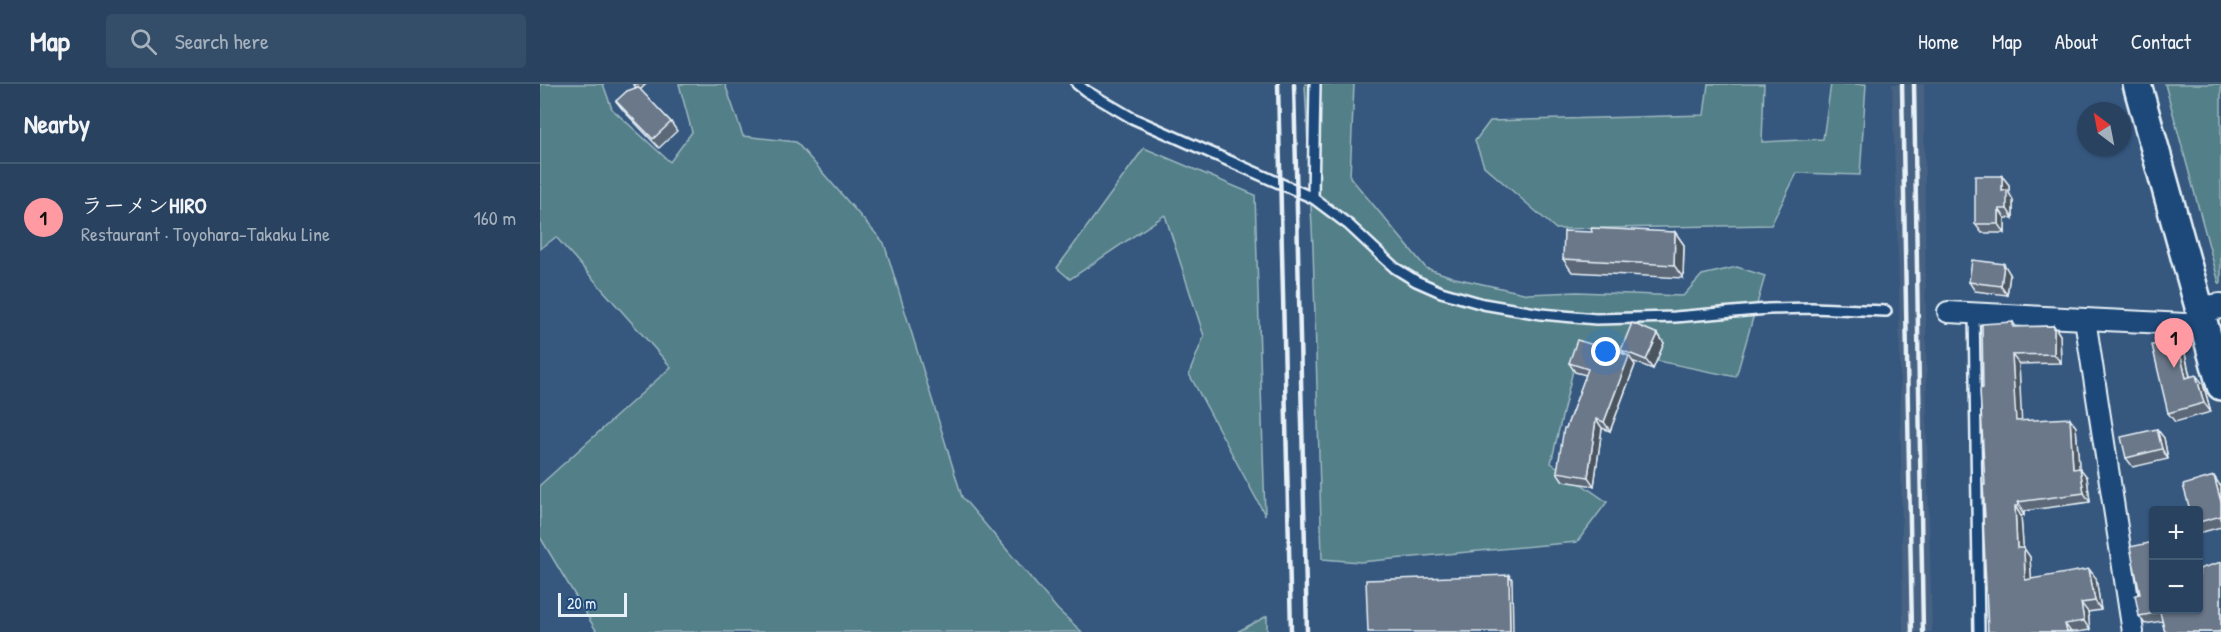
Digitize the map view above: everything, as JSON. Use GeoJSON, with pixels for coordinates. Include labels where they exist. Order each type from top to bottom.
{"type":"FeatureCollection","features":[{"type":"Feature","properties":{"kind":"main road"},"geometry":{"type":"LineString","coordinates":[[2137,84],[2209,313],[2221,386]]}},
{"type":"Feature","properties":{"kind":"street"},"geometry":{"type":"LineString","coordinates":[[1948,312],[2085,319],[2209,313]]}},
{"type":"Feature","properties":{"kind":"street"},"geometry":{"type":"LineString","coordinates":[[2085,319],[2133,632]]}},
{"type":"Feature","properties":{"kind":"lane"},"geometry":{"type":"LineString","coordinates":[[1077,84],[1086,92],[1132,118],[1313,198],[1349,225],[1395,268],[1441,292],[1483,304],[1540,314],[1596,319],[1674,317],[1768,309],[1886,311]]}},
{"type":"Feature","properties":{"kind":"lane"},"geometry":{"type":"LineString","coordinates":[[1313,198],[1315,84]]}},
{"type":"Feature","properties":{"kind":"lane"},"geometry":{"type":"LineString","coordinates":[[1974,312],[1979,632]]}},
{"type":"Feature","properties":{"kind":"shaded area"},"geometry":{"type":"Polygon","coordinates":[[[1892,84],[1924,84],[1927,442],[1932,632],[1903,632],[1899,284],[1892,84]]]}},
{"type":"Feature","properties":{"kind":"green space"},"geometry":{"type":"Polygon","coordinates":[[[540,84],[603,84],[612,109],[670,162],[692,132],[679,84],[725,84],[743,136],[796,142],[884,243],[962,497],[1058,610],[1082,632],[597,632],[540,537],[540,485],[671,367],[556,237],[540,249],[540,84]]]}},
{"type":"Feature","properties":{"kind":"green space"},"geometry":{"type":"Polygon","coordinates":[[[1305,84],[1354,84],[1350,177],[1426,268],[1455,278],[1528,294],[1577,292],[1683,296],[1702,275],[1737,267],[1765,276],[1736,377],[1579,345],[1551,463],[1607,502],[1577,542],[1360,562],[1322,559],[1313,248],[1305,84]]]}},
{"type":"Feature","properties":{"kind":"green space"},"geometry":{"type":"Polygon","coordinates":[[[1708,84],[1764,84],[1762,142],[1823,139],[1831,84],[1866,84],[1860,175],[1797,173],[1771,225],[1556,229],[1484,166],[1475,141],[1490,121],[1704,115],[1708,84]]]}},
{"type":"Feature","properties":{"kind":"green space"},"geometry":{"type":"Polygon","coordinates":[[[2165,84],[2221,84],[2221,283],[2219,283],[2165,84]]]}},
{"type":"Feature","properties":{"kind":"green space"},"geometry":{"type":"Polygon","coordinates":[[[1144,148],[1255,195],[1265,515],[1189,374],[1204,336],[1165,215],[1070,279],[1057,268],[1144,148]]]}},
{"type":"Feature","properties":{"kind":"green space"},"geometry":{"type":"Polygon","coordinates":[[[1267,616],[1267,632],[1237,632],[1267,616]]]}},
{"type":"Feature","properties":{"kind":"building"},"geometry":{"type":"Polygon","coordinates":[[[638,87],[671,122],[653,139],[616,101],[627,91],[638,87]]]}},
{"type":"Feature","properties":{"kind":"building"},"geometry":{"type":"Polygon","coordinates":[[[1975,176],[2002,176],[2002,191],[2007,190],[2007,209],[1999,209],[1999,224],[1975,224],[1975,176]]]}},
{"type":"Feature","properties":{"kind":"building"},"geometry":{"type":"Polygon","coordinates":[[[1591,228],[1675,232],[1674,265],[1563,259],[1564,231],[1592,232],[1591,228]]]}},
{"type":"Feature","properties":{"kind":"building"},"geometry":{"type":"Polygon","coordinates":[[[1972,260],[2004,264],[2001,286],[1969,282],[1972,260]]]}},
{"type":"Feature","properties":{"kind":"building"},"geometry":{"type":"Polygon","coordinates":[[[2013,322],[2013,327],[2054,326],[2054,354],[2012,355],[2016,421],[2070,418],[2073,469],[2080,468],[2084,493],[2018,502],[2018,506],[2015,506],[2017,548],[2024,548],[2025,580],[2089,569],[2095,601],[2081,603],[2084,621],[2065,624],[2067,632],[1988,632],[1983,517],[1985,517],[1983,485],[1985,485],[1980,389],[1983,388],[1982,324],[2013,322]]]}},
{"type":"Feature","properties":{"kind":"building"},"geometry":{"type":"Polygon","coordinates":[[[1632,323],[1658,334],[1646,360],[1621,350],[1632,323]]]}},
{"type":"Feature","properties":{"kind":"building"},"geometry":{"type":"Polygon","coordinates":[[[1577,340],[1597,346],[1598,344],[1629,356],[1604,422],[1596,419],[1588,477],[1557,472],[1564,428],[1566,428],[1588,369],[1569,363],[1577,340]]]}},
{"type":"Feature","properties":{"kind":"building"},"geometry":{"type":"Polygon","coordinates":[[[2177,340],[2186,378],[2196,375],[2204,403],[2168,413],[2152,345],[2177,340]]]}},
{"type":"Feature","properties":{"kind":"building"},"geometry":{"type":"Polygon","coordinates":[[[2157,429],[2162,449],[2126,458],[2121,437],[2157,429]]]}},
{"type":"Feature","properties":{"kind":"building"},"geometry":{"type":"Polygon","coordinates":[[[2214,476],[2221,502],[2221,516],[2203,521],[2203,506],[2189,506],[2183,485],[2214,476]]]}},
{"type":"Feature","properties":{"kind":"building"},"geometry":{"type":"Polygon","coordinates":[[[2149,543],[2150,614],[2139,616],[2135,595],[2140,594],[2130,547],[2149,543]]]}},
{"type":"Feature","properties":{"kind":"building"},"geometry":{"type":"Polygon","coordinates":[[[2221,562],[2221,631],[2165,632],[2160,614],[2203,614],[2203,568],[2221,562]]]}},
{"type":"Feature","properties":{"kind":"building"},"geometry":{"type":"Polygon","coordinates":[[[1509,575],[1510,632],[1368,632],[1366,580],[1509,575]]]}},
{"type":"Feature","properties":{"kind":"railway"},"geometry":{"type":"LineString","coordinates":[[1278,84],[1291,632]]}},
{"type":"Feature","properties":{"kind":"railway"},"geometry":{"type":"LineString","coordinates":[[1294,84],[1307,632]]}},
{"type":"Feature","properties":{"kind":"railway"},"geometry":{"type":"LineString","coordinates":[[1902,84],[1912,632]]}},
{"type":"Feature","properties":{"kind":"railway"},"geometry":{"type":"LineString","coordinates":[[1914,84],[1923,632]]}},
{"type":"Feature","properties":{"kind":"place","name":"ラーメンHIRO"},"geometry":{"type":"Point","coordinates":[2174,368]}}]}
